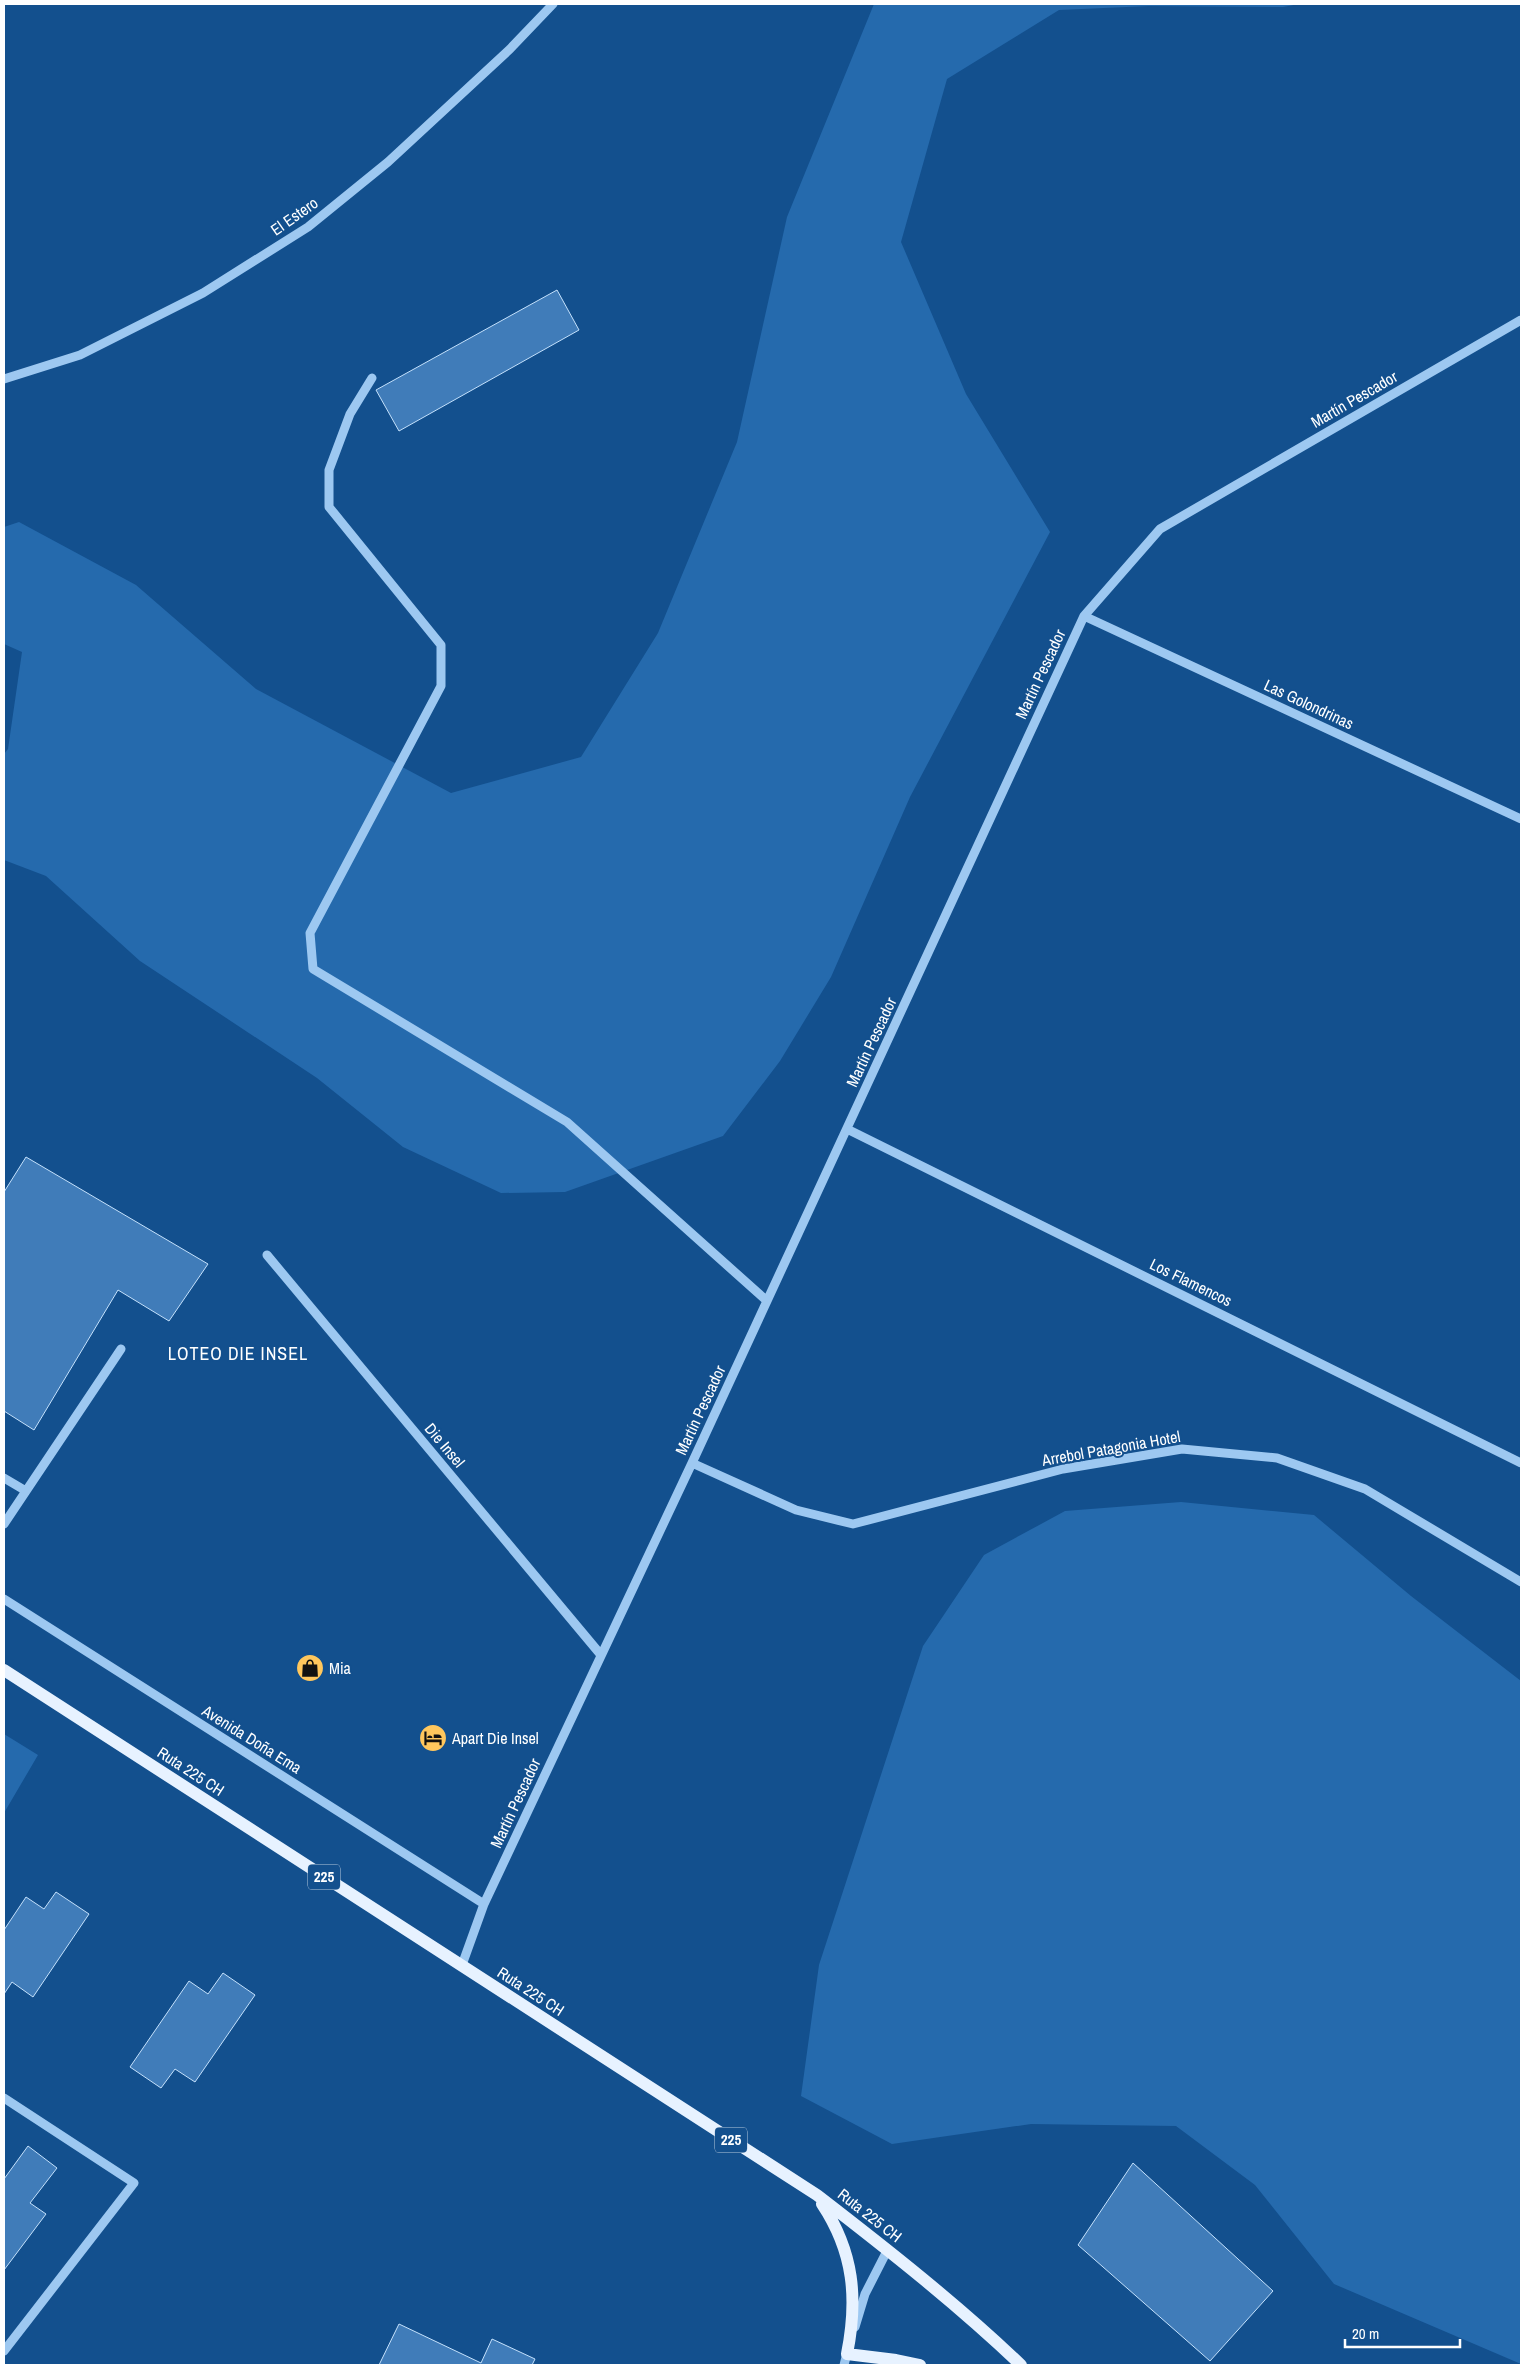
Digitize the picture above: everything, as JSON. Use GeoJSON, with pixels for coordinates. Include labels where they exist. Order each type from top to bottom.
{"type":"FeatureCollection","features":[{"type":"Feature","properties":{"kind":"main road","name":"Ruta 225 CH"},"geometry":{"type":"LineString","coordinates":[[4,1670],[817,2195],[972,2319],[1021,2365]]}},
{"type":"Feature","properties":{"kind":"main road"},"geometry":{"type":"LineString","coordinates":[[817,2195],[832,2218],[843,2243],[850,2269],[854,2297],[852,2326],[845,2360],[896,2360],[920,2365]]}},
{"type":"Feature","properties":{"kind":"street","name":"El Estero"},"geometry":{"type":"LineString","coordinates":[[4,380],[80,355],[203,293],[308,227],[388,162],[510,49],[554,4]]}},
{"type":"Feature","properties":{"kind":"street","name":"Martín Pescador"},"geometry":{"type":"LineString","coordinates":[[462,1965],[484,1904],[692,1463],[1084,616],[1160,529],[1521,320]]}},
{"type":"Feature","properties":{"kind":"street"},"geometry":{"type":"LineString","coordinates":[[372,378],[350,414],[329,470],[329,507],[441,645],[441,686],[310,933],[313,969],[567,1122],[767,1301]]}},
{"type":"Feature","properties":{"kind":"street","name":"Las Golondrinas"},"geometry":{"type":"LineString","coordinates":[[1084,616],[1521,819]]}},
{"type":"Feature","properties":{"kind":"street","name":"Los Flamencos"},"geometry":{"type":"LineString","coordinates":[[847,1129],[1521,1463]]}},
{"type":"Feature","properties":{"kind":"street","name":"Die Insel"},"geometry":{"type":"LineString","coordinates":[[267,1255],[601,1656]]}},
{"type":"Feature","properties":{"kind":"street"},"geometry":{"type":"LineString","coordinates":[[4,1524],[121,1349]]}},
{"type":"Feature","properties":{"kind":"street","name":"Arrebol Patagonia Hotel"},"geometry":{"type":"LineString","coordinates":[[692,1463],[796,1510],[853,1524],[1063,1469],[1182,1449],[1277,1458],[1364,1489],[1521,1582]]}},
{"type":"Feature","properties":{"kind":"street"},"geometry":{"type":"LineString","coordinates":[[4,1478],[26,1491]]}},
{"type":"Feature","properties":{"kind":"street","name":"Avenida Doña Ema"},"geometry":{"type":"LineString","coordinates":[[4,1599],[484,1904]]}},
{"type":"Feature","properties":{"kind":"street"},"geometry":{"type":"LineString","coordinates":[[4,2098],[134,2183],[4,2352]]}},
{"type":"Feature","properties":{"kind":"street"},"geometry":{"type":"LineString","coordinates":[[845,2360],[865,2294],[888,2250]]}},
{"type":"Feature","properties":{"kind":"shaded area"},"geometry":{"type":"Polygon","coordinates":[[[874,4],[1299,4],[1283,7],[1149,6],[1059,10],[947,79],[901,242],[966,394],[1050,532],[910,797],[831,977],[780,1061],[723,1136],[565,1192],[501,1193],[403,1147],[317,1078],[140,961],[46,876],[4,860],[4,754],[8,749],[22,652],[4,644],[4,527],[19,522],[136,585],[256,689],[451,793],[581,757],[658,633],[737,442],[787,217],[874,4]]]}},
{"type":"Feature","properties":{"kind":"shaded area"},"geometry":{"type":"Polygon","coordinates":[[[1181,1502],[1314,1515],[1411,1596],[1521,1681],[1521,2364],[1334,2284],[1255,2185],[1176,2126],[1031,2124],[892,2144],[801,2096],[819,1965],[923,1646],[984,1555],[1065,1511],[1181,1502]]]}},
{"type":"Feature","properties":{"kind":"shaded area"},"geometry":{"type":"Polygon","coordinates":[[[4,1734],[38,1755],[4,1813],[4,1734]]]}},
{"type":"Feature","properties":{"kind":"building"},"geometry":{"type":"Polygon","coordinates":[[[557,290],[579,330],[399,431],[376,390],[557,290]]]}},
{"type":"Feature","properties":{"kind":"building"},"geometry":{"type":"Polygon","coordinates":[[[26,1157],[208,1264],[169,1321],[118,1290],[34,1430],[4,1411],[4,1192],[26,1157]]]}},
{"type":"Feature","properties":{"kind":"building"},"geometry":{"type":"Polygon","coordinates":[[[56,1892],[89,1914],[33,1997],[12,1982],[4,1994],[4,1930],[26,1897],[44,1909],[56,1892]]]}},
{"type":"Feature","properties":{"kind":"building"},"geometry":{"type":"Polygon","coordinates":[[[223,1973],[255,1995],[195,2082],[175,2069],[161,2088],[130,2067],[189,1981],[208,1994],[223,1973]]]}},
{"type":"Feature","properties":{"kind":"building"},"geometry":{"type":"Polygon","coordinates":[[[28,2146],[57,2168],[30,2203],[46,2214],[4,2270],[4,2179],[28,2146]]]}},
{"type":"Feature","properties":{"kind":"building"},"geometry":{"type":"Polygon","coordinates":[[[1133,2163],[1273,2291],[1210,2361],[1078,2245],[1133,2163]]]}},
{"type":"Feature","properties":{"kind":"building"},"geometry":{"type":"Polygon","coordinates":[[[399,2324],[481,2363],[492,2339],[535,2359],[532,2365],[379,2365],[399,2324]]]}},
{"type":"Feature","properties":{"kind":"place","name":"Mia"},"geometry":{"type":"Point","coordinates":[310,1668]}},
{"type":"Feature","properties":{"kind":"place","name":"Apart Die Insel"},"geometry":{"type":"Point","coordinates":[433,1738]}},
{"type":"Feature","properties":{"kind":"district","name":"LOTEO DIE INSEL"},"geometry":{"type":"Point","coordinates":[238,1354]}}]}
